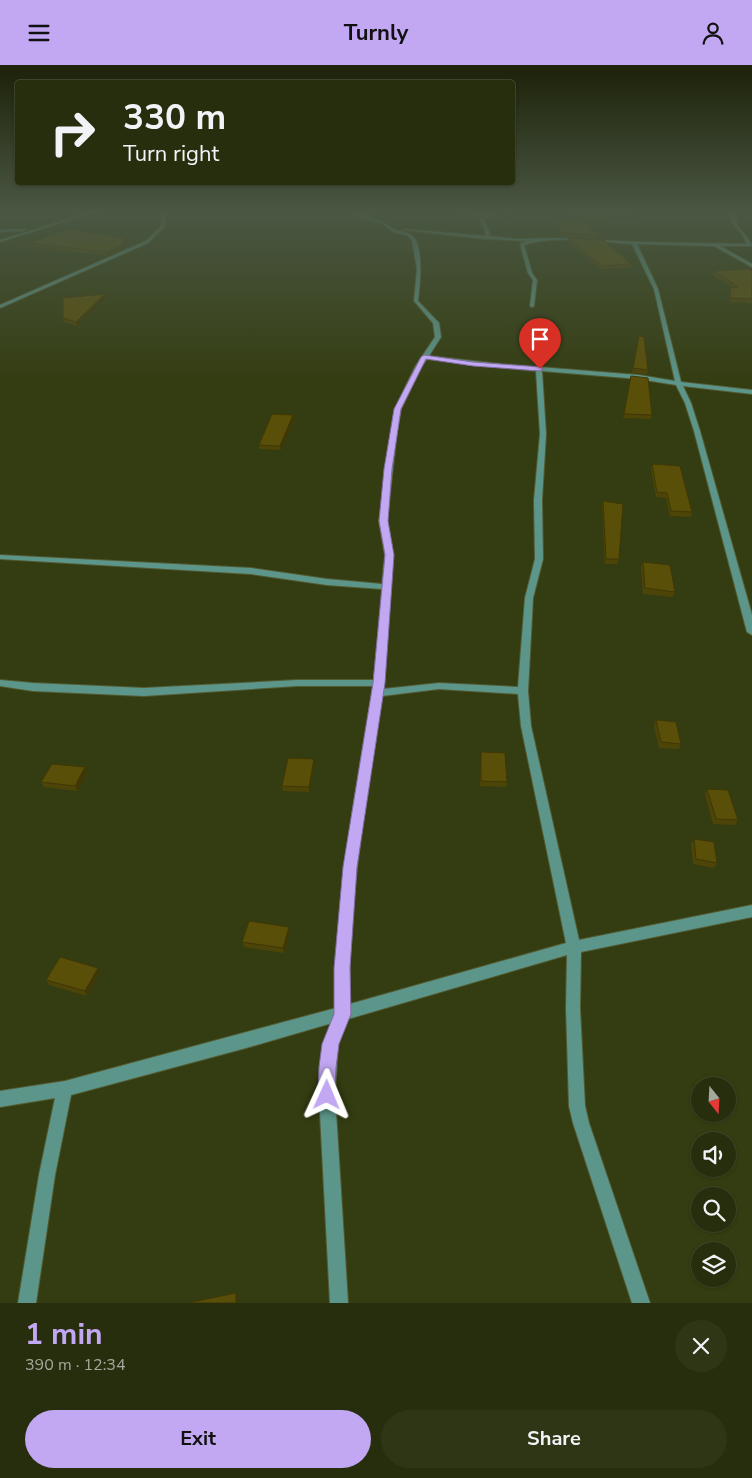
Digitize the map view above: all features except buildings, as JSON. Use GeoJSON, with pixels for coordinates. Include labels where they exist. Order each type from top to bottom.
{"type":"FeatureCollection","features":[{"type":"Feature","properties":{"kind":"street"},"geometry":{"type":"LineString","coordinates":[[0,307],[89,268]]}},
{"type":"Feature","properties":{"kind":"street"},"geometry":{"type":"LineString","coordinates":[[339,1303],[327,1067],[331,1044],[343,1014],[342,968],[350,867],[378,688],[389,555],[383,521],[394,431],[398,409],[424,357],[438,337],[437,327],[431,315],[416,301],[419,268]]}},
{"type":"Feature","properties":{"kind":"street"},"geometry":{"type":"LineString","coordinates":[[529,268],[535,280],[532,306]]}},
{"type":"Feature","properties":{"kind":"street"},"geometry":{"type":"LineString","coordinates":[[646,268],[656,289],[678,383],[688,403],[697,431],[752,632]]}},
{"type":"Feature","properties":{"kind":"street"},"geometry":{"type":"LineString","coordinates":[[424,357],[473,364],[639,377],[701,387],[752,392]]}},
{"type":"Feature","properties":{"kind":"street"},"geometry":{"type":"LineString","coordinates":[[540,369],[543,434],[538,500],[539,559],[529,598],[523,691],[526,726],[574,947],[573,1007],[577,1106],[580,1123],[641,1303]]}},
{"type":"Feature","properties":{"kind":"street"},"geometry":{"type":"LineString","coordinates":[[0,557],[251,571],[327,582],[387,587]]}},
{"type":"Feature","properties":{"kind":"street"},"geometry":{"type":"LineString","coordinates":[[0,683],[33,687],[152,692],[297,683],[378,688],[439,686],[523,691]]}},
{"type":"Feature","properties":{"kind":"street"},"geometry":{"type":"LineString","coordinates":[[0,1099],[65,1089],[343,1014],[574,947],[752,911]]}},
{"type":"Feature","properties":{"kind":"street"},"geometry":{"type":"LineString","coordinates":[[27,1303],[47,1175],[65,1089]]}},
{"type":"Feature","properties":{"kind":"route"},"geometry":{"type":"LineString","coordinates":[[327,1095],[327,1067],[331,1044],[343,1014],[342,968],[350,867],[379,683],[389,555],[383,521],[388,469],[398,409],[424,357],[473,364],[540,369]]}}]}
